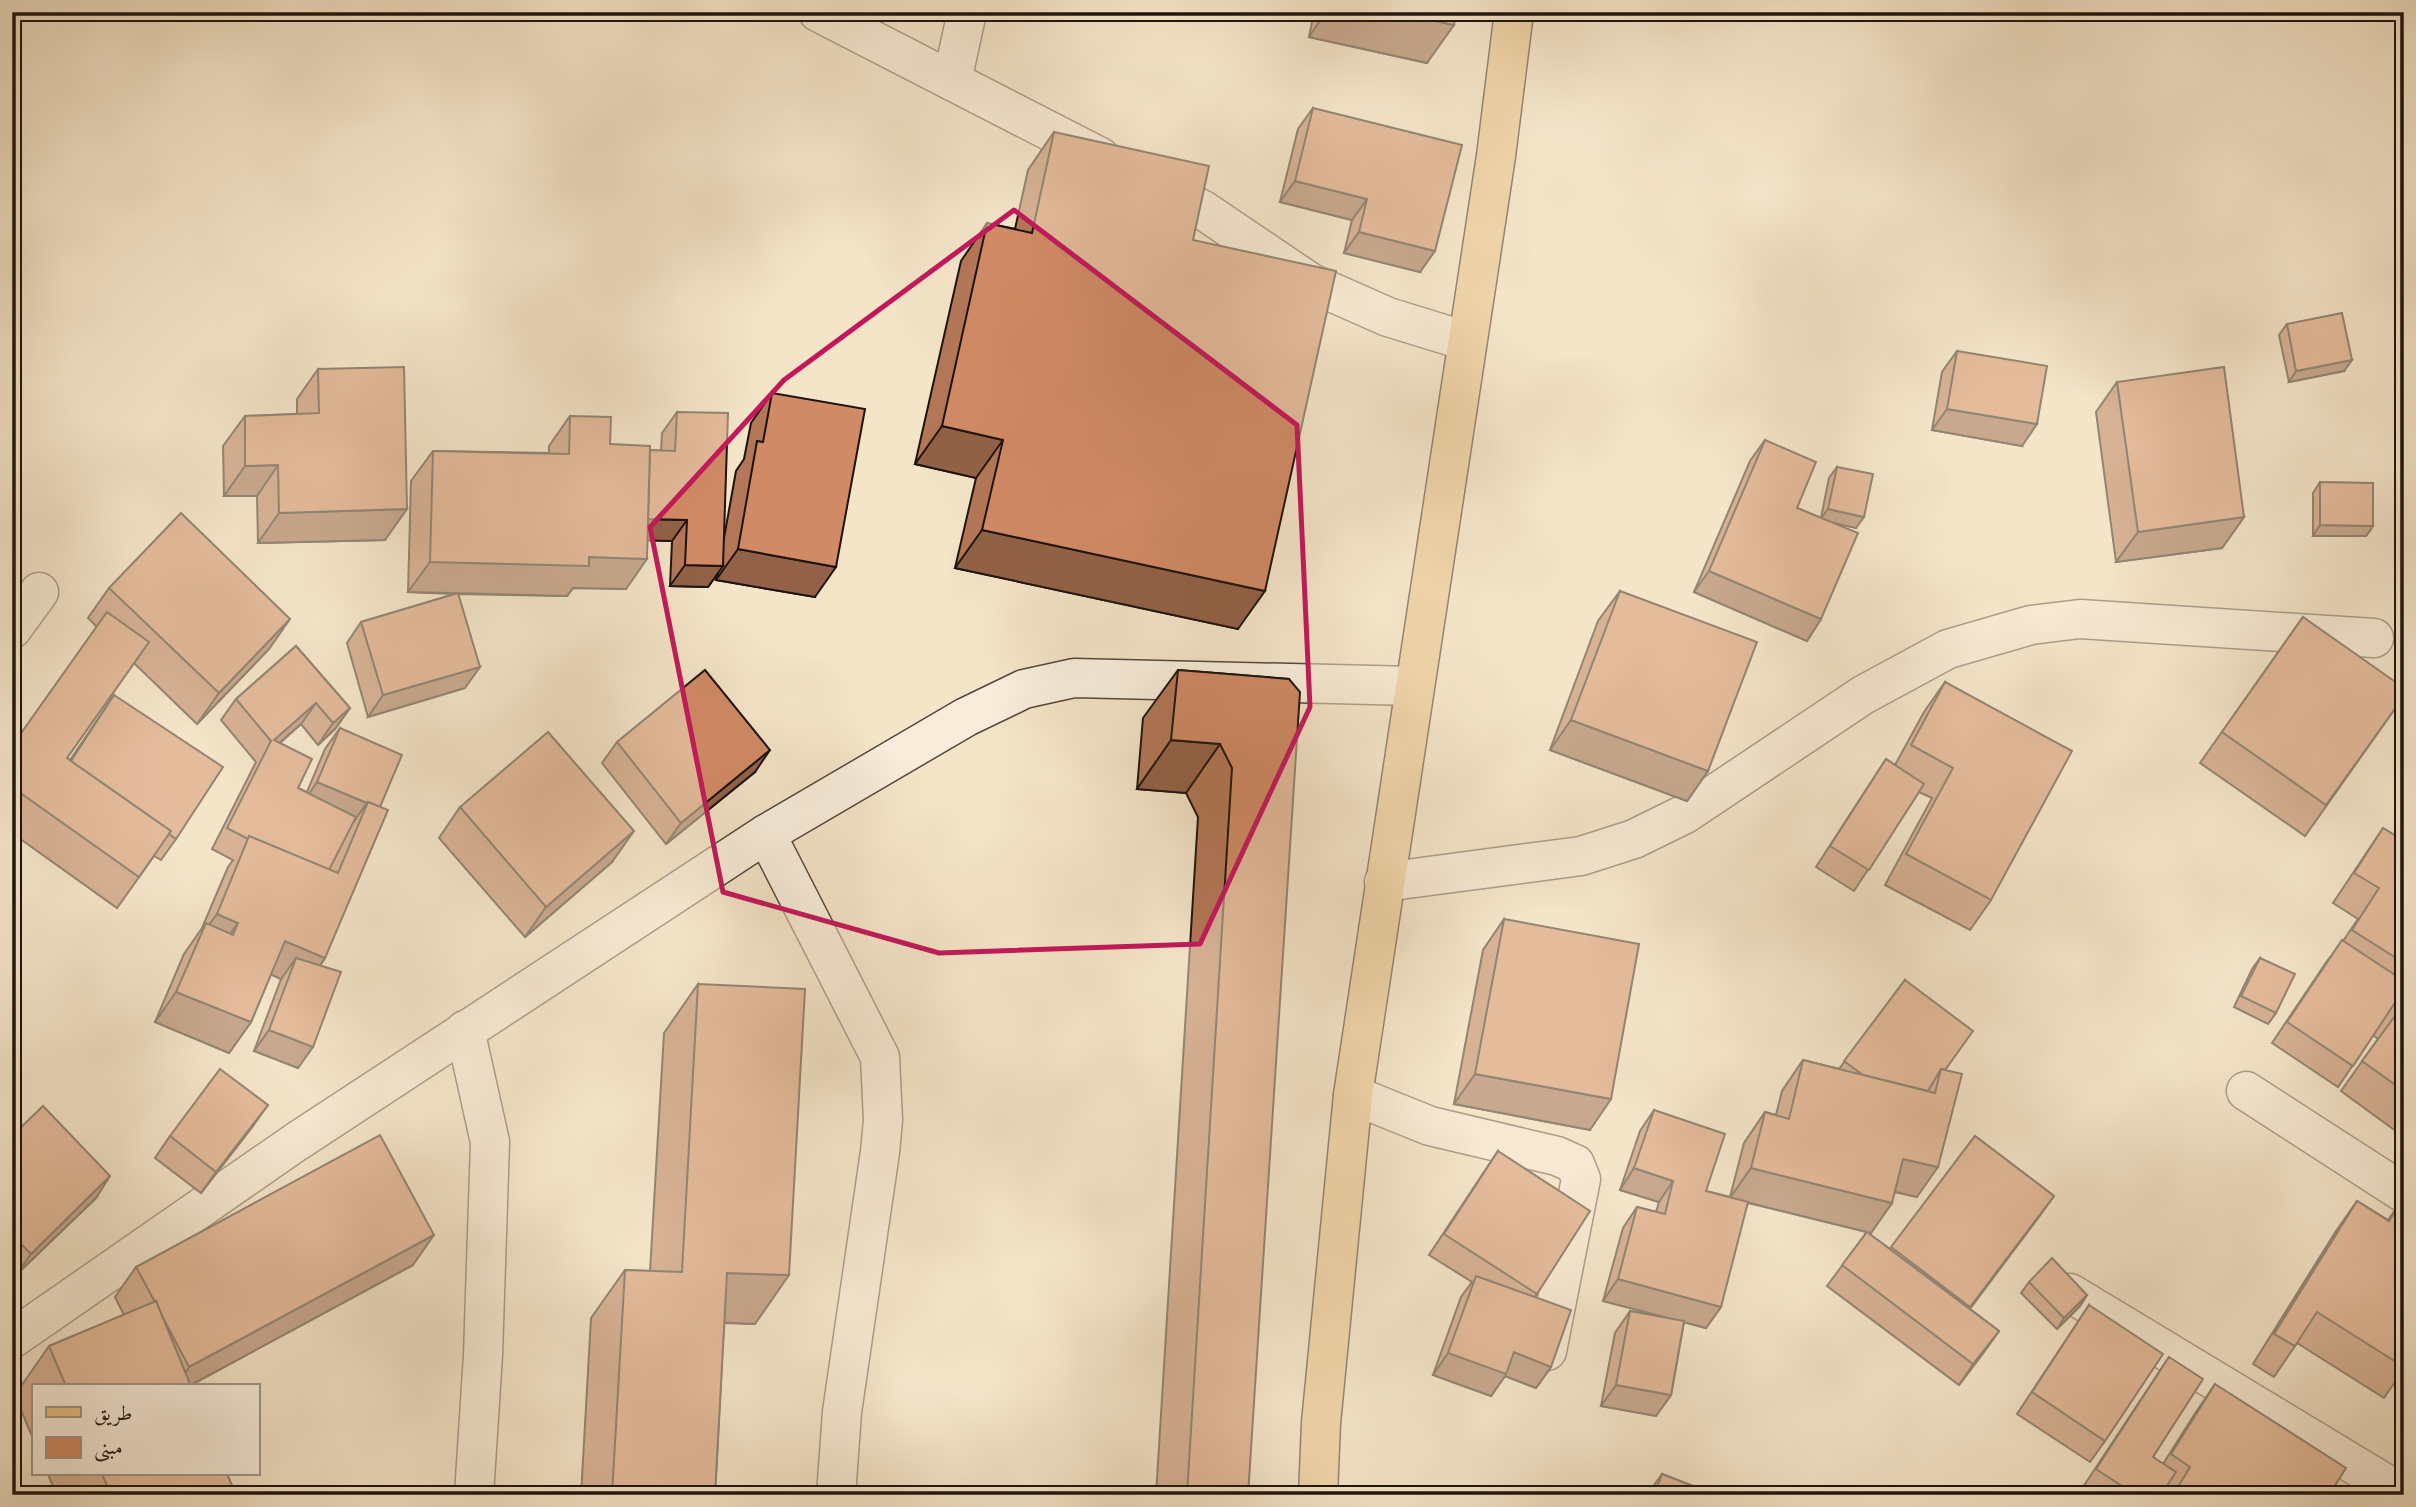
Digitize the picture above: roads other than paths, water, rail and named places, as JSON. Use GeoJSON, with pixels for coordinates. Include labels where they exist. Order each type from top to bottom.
{"type":"FeatureCollection","features":[{"type":"Feature","properties":{"kind":"main road"},"geometry":{"type":"LineString","coordinates":[[1318,1495],[1321,1423],[1353,1095],[1413,686],[1496,156],[1514,12]]}},
{"type":"Feature","properties":{"kind":"street"},"geometry":{"type":"LineString","coordinates":[[818,12],[1203,209],[1311,283],[1388,317],[1466,341]]}},
{"type":"Feature","properties":{"kind":"street"},"geometry":{"type":"LineString","coordinates":[[953,81],[967,12]]}},
{"type":"Feature","properties":{"kind":"street"},"geometry":{"type":"LineString","coordinates":[[12,629],[39,592]]}},
{"type":"Feature","properties":{"kind":"street"},"geometry":{"type":"LineString","coordinates":[[1384,882],[1581,856],[1634,839],[1685,814],[1863,695],[1936,656],[2031,625],[2080,619],[2374,638]]}},
{"type":"Feature","properties":{"kind":"street"},"geometry":{"type":"LineString","coordinates":[[12,1339],[296,1142],[766,834],[966,717],[1024,689],[1074,678],[1413,686]]}},
{"type":"Feature","properties":{"kind":"street"},"geometry":{"type":"LineString","coordinates":[[766,834],[880,1057],[883,1120],[880,1152],[842,1412],[836,1495]]}},
{"type":"Feature","properties":{"kind":"street"},"geometry":{"type":"LineString","coordinates":[[465,1030],[490,1142],[483,1355],[474,1495]]}},
{"type":"Feature","properties":{"kind":"street"},"geometry":{"type":"LineString","coordinates":[[2246,1091],[2404,1193]]}},
{"type":"Feature","properties":{"kind":"street"},"geometry":{"type":"LineString","coordinates":[[1353,1095],[1430,1126],[1557,1156],[1575,1164],[1581,1179],[1547,1351]]}},
{"type":"Feature","properties":{"kind":"street"},"geometry":{"type":"LineString","coordinates":[[2070,1293],[2394,1483]]}}]}
